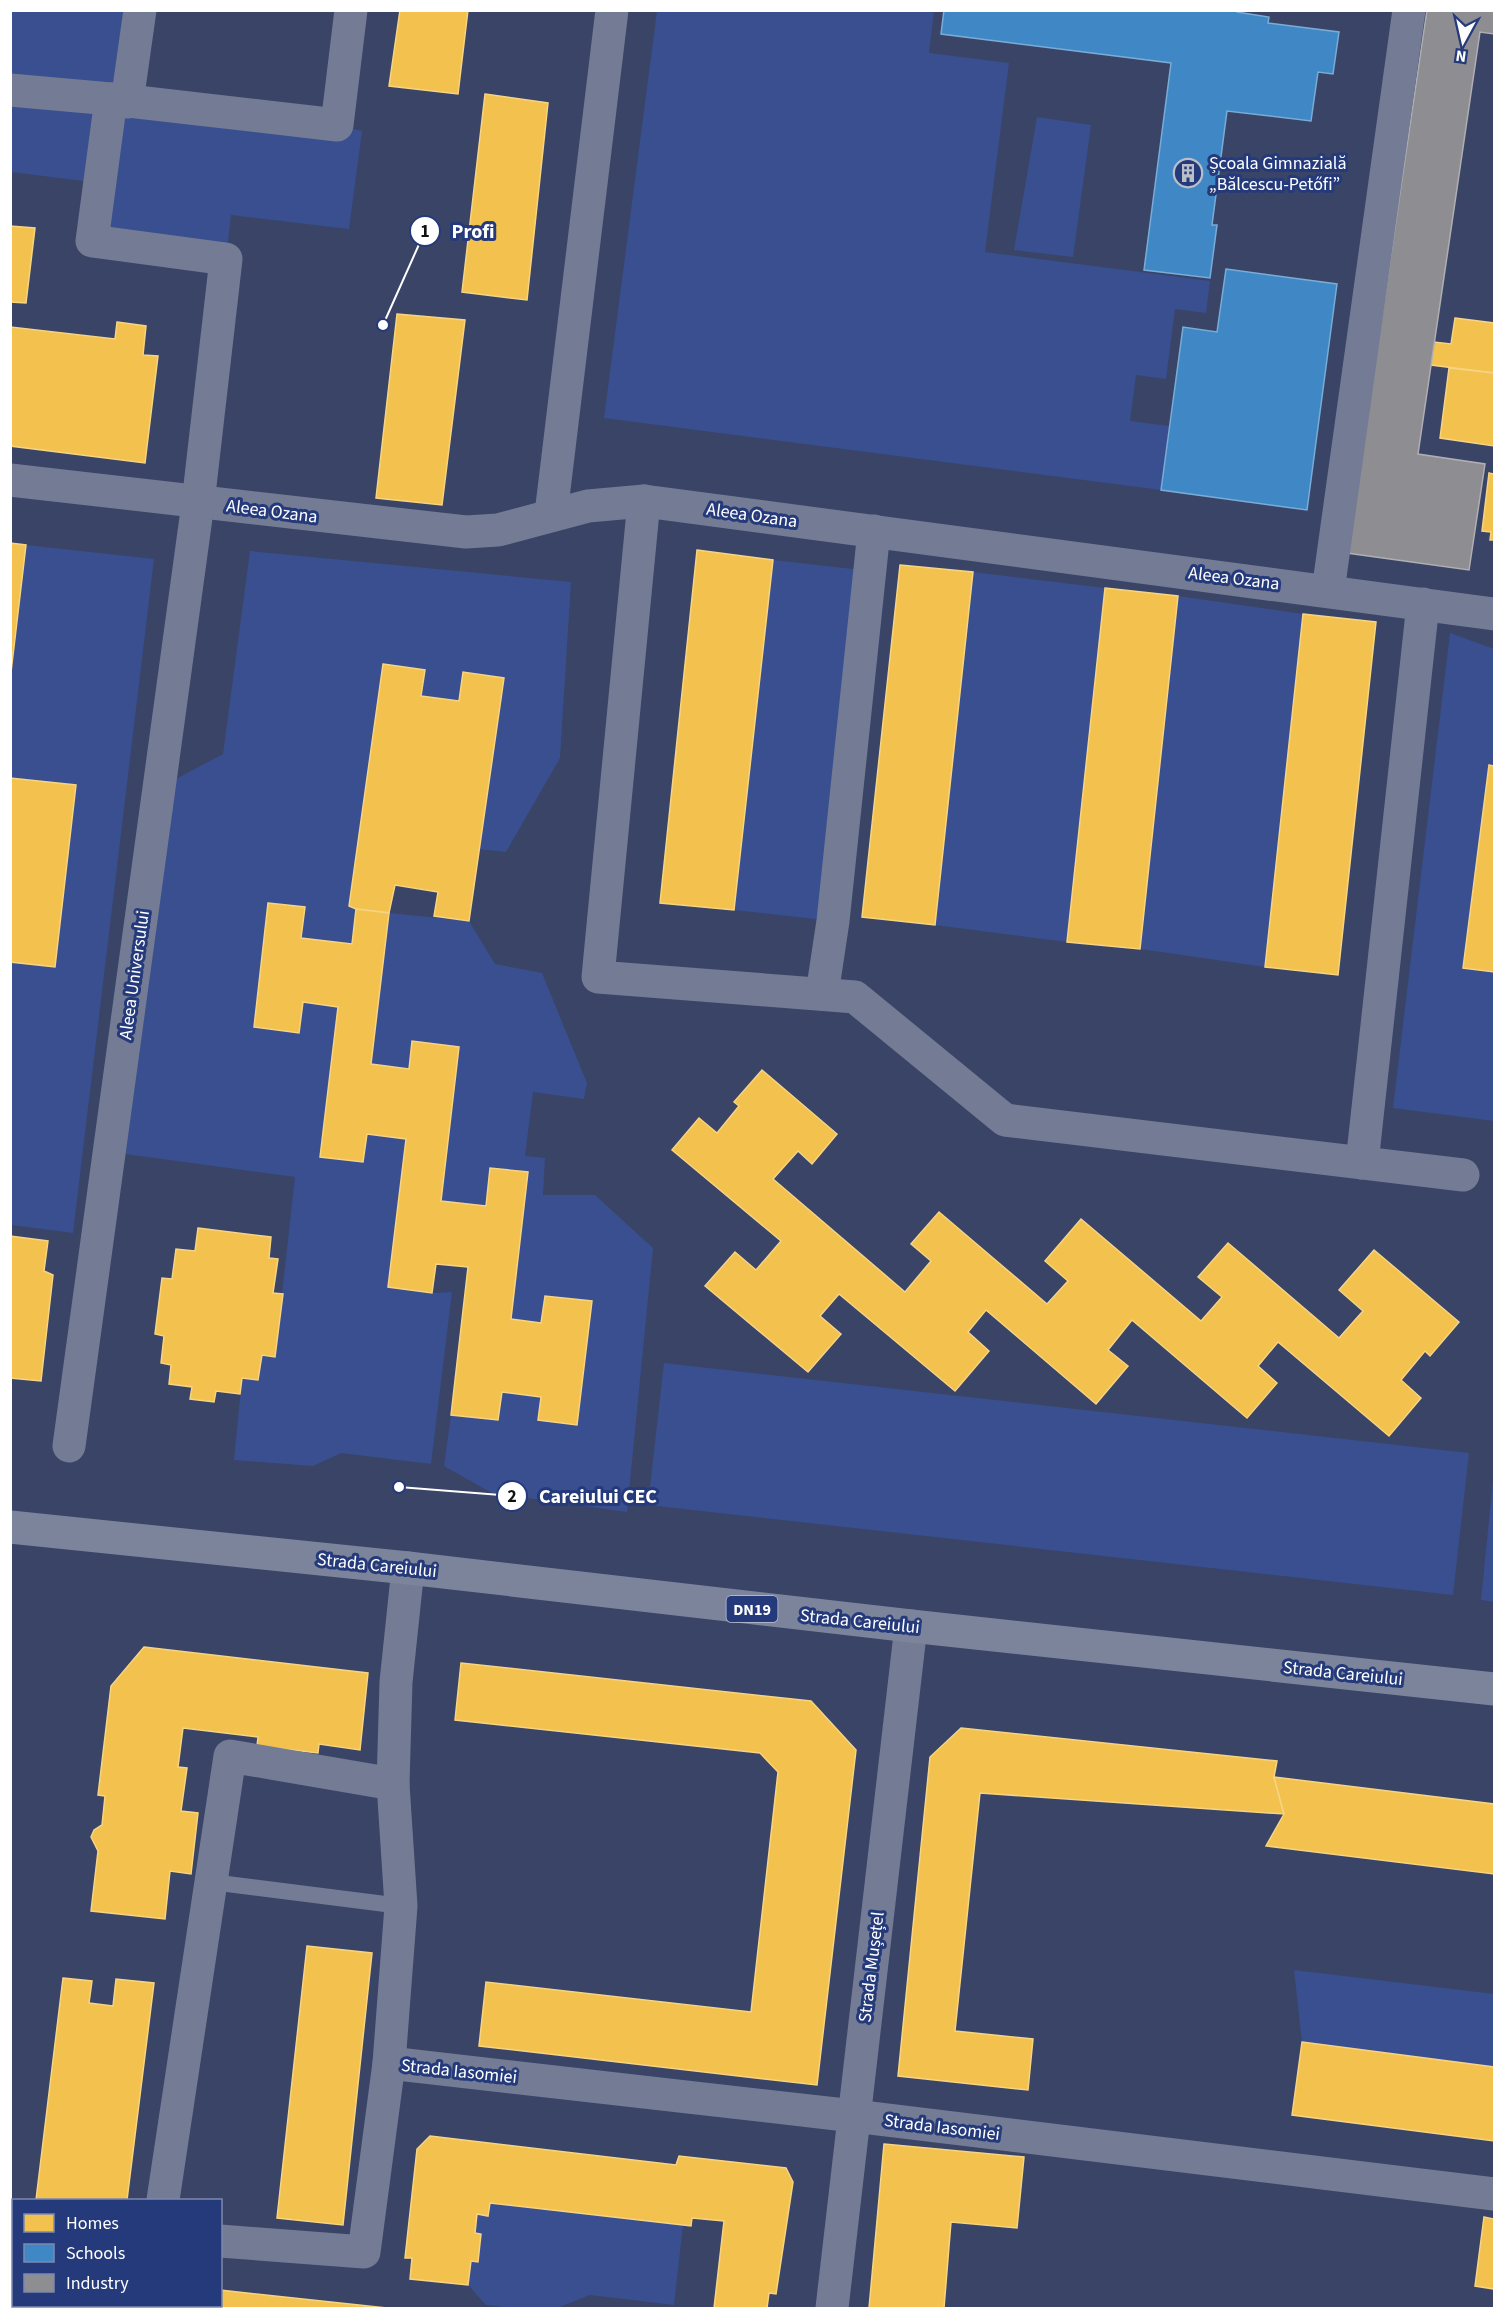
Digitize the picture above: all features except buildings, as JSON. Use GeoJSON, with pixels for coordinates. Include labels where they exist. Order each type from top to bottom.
{"type":"FeatureCollection","features":[{"type":"Feature","properties":{"kind":"main road","name":"Strada Careiului"},"geometry":{"type":"LineString","coordinates":[[10,1527],[408,1568],[911,1626],[1494,1689]]}},
{"type":"Feature","properties":{"kind":"street"},"geometry":{"type":"LineString","coordinates":[[119,101],[140,10]]}},
{"type":"Feature","properties":{"kind":"street"},"geometry":{"type":"LineString","coordinates":[[10,90],[337,125],[351,10]]}},
{"type":"Feature","properties":{"kind":"street"},"geometry":{"type":"LineString","coordinates":[[551,514],[612,10]]}},
{"type":"Feature","properties":{"kind":"street"},"geometry":{"type":"LineString","coordinates":[[1328,591],[1409,10]]}},
{"type":"Feature","properties":{"kind":"street","name":"Aleea Universului"},"geometry":{"type":"LineString","coordinates":[[69,1446],[198,503],[226,259],[92,241],[119,101]]}},
{"type":"Feature","properties":{"kind":"street","name":"Aleea Ozana"},"geometry":{"type":"LineString","coordinates":[[10,480],[466,532],[498,530],[551,514],[588,506],[644,501],[1494,614]]}},
{"type":"Feature","properties":{"kind":"street"},"geometry":{"type":"LineString","coordinates":[[644,501],[598,977],[855,997],[1005,1120],[1463,1175]]}},
{"type":"Feature","properties":{"kind":"street"},"geometry":{"type":"LineString","coordinates":[[822,994],[833,921],[874,531]]}},
{"type":"Feature","properties":{"kind":"street"},"geometry":{"type":"LineString","coordinates":[[1362,1163],[1423,604]]}},
{"type":"Feature","properties":{"kind":"street","name":"Strada Iasomiei"},"geometry":{"type":"LineString","coordinates":[[222,2241],[364,2252],[389,2063],[401,1906],[393,1784],[396,1682],[408,1568]]}},
{"type":"Feature","properties":{"kind":"street","name":"Strada Mușețel"},"geometry":{"type":"LineString","coordinates":[[832,2308],[911,1626]]}},
{"type":"Feature","properties":{"kind":"street"},"geometry":{"type":"LineString","coordinates":[[163,2199],[230,1756],[393,1784]]}},
{"type":"Feature","properties":{"kind":"street","name":"Strada Iasomiei"},"geometry":{"type":"LineString","coordinates":[[389,2063],[854,2116],[1494,2194]]}},
{"type":"Feature","properties":{"kind":"lane"},"geometry":{"type":"LineString","coordinates":[[211,1882],[401,1906]]}},
{"type":"Feature","properties":{"kind":"shaded area"},"geometry":{"type":"Polygon","coordinates":[[[11,11],[140,11],[127,101],[337,125],[362,131],[349,229],[231,215],[226,259],[92,241],[100,183],[11,172],[11,11]]]}},
{"type":"Feature","properties":{"kind":"shaded area"},"geometry":{"type":"Polygon","coordinates":[[[657,11],[934,11],[929,53],[1009,63],[985,252],[1210,281],[1206,313],[1175,309],[1166,379],[1136,375],[1130,421],[1169,426],[1161,490],[604,418],[657,11]]]}},
{"type":"Feature","properties":{"kind":"shaded area"},"geometry":{"type":"Polygon","coordinates":[[[1037,117],[1091,125],[1073,257],[1014,250],[1037,117]]]}},
{"type":"Feature","properties":{"kind":"shaded area"},"geometry":{"type":"Polygon","coordinates":[[[26,545],[154,559],[73,1233],[11,1225],[10,962],[55,967],[76,786],[11,778],[11,681],[26,545]]]}},
{"type":"Feature","properties":{"kind":"shaded area"},"geometry":{"type":"Polygon","coordinates":[[[250,551],[571,582],[560,758],[506,852],[479,849],[504,678],[463,673],[459,701],[421,696],[425,670],[383,664],[349,905],[356,909],[352,944],[301,938],[305,907],[268,903],[254,1027],[299,1033],[303,1002],[338,1007],[320,1157],[363,1162],[367,1134],[406,1139],[388,1287],[432,1293],[452,1292],[431,1464],[341,1453],[313,1466],[234,1460],[242,1378],[258,1380],[262,1355],[275,1357],[295,1177],[110,1152],[159,788],[223,754],[250,551]]]}},
{"type":"Feature","properties":{"kind":"shaded area"},"geometry":{"type":"Polygon","coordinates":[[[773,560],[871,571],[833,921],[734,910],[773,560]]]}},
{"type":"Feature","properties":{"kind":"shaded area"},"geometry":{"type":"Polygon","coordinates":[[[973,572],[1105,588],[1067,942],[935,925],[973,572]]]}},
{"type":"Feature","properties":{"kind":"shaded area"},"geometry":{"type":"Polygon","coordinates":[[[1178,596],[1303,614],[1265,967],[1140,949],[1178,596]]]}},
{"type":"Feature","properties":{"kind":"shaded area"},"geometry":{"type":"Polygon","coordinates":[[[1450,633],[1494,649],[1494,766],[1489,766],[1463,967],[1494,972],[1494,1121],[1393,1108],[1450,633]]]}},
{"type":"Feature","properties":{"kind":"shaded area"},"geometry":{"type":"Polygon","coordinates":[[[389,913],[469,921],[495,964],[542,973],[587,1083],[584,1099],[533,1092],[525,1156],[545,1158],[543,1195],[595,1195],[653,1248],[627,1512],[492,1493],[444,1466],[451,1415],[498,1420],[502,1392],[541,1397],[539,1420],[577,1424],[592,1302],[545,1296],[541,1323],[511,1319],[490,1168],[486,1206],[441,1201],[412,1041],[409,1069],[371,1064],[389,913]]]}},
{"type":"Feature","properties":{"kind":"shaded area"},"geometry":{"type":"Polygon","coordinates":[[[664,1363],[1469,1453],[1453,1595],[648,1505],[664,1363]]]}},
{"type":"Feature","properties":{"kind":"shaded area"},"geometry":{"type":"Polygon","coordinates":[[[1494,1471],[1494,1602],[1481,1600],[1494,1471]]]}},
{"type":"Feature","properties":{"kind":"shaded area"},"geometry":{"type":"Polygon","coordinates":[[[1294,1970],[1494,1994],[1494,2067],[1302,2042],[1294,1970]]]}},
{"type":"Feature","properties":{"kind":"shaded area"},"geometry":{"type":"Polygon","coordinates":[[[490,2203],[683,2225],[674,2305],[590,2295],[557,2308],[513,2308],[486,2305],[468,2285],[471,2261],[478,2262],[481,2235],[475,2233],[477,2214],[488,2216],[490,2203]]]}},
{"type":"Feature","properties":{"kind":"place","name":"Școala Gimnazială „Bălcescu-Petőfi”"},"geometry":{"type":"Point","coordinates":[1188,173]}},
{"type":"Feature","properties":{"kind":"place","name":"Profi"},"geometry":{"type":"Point","coordinates":[383,325]}},
{"type":"Feature","properties":{"kind":"place","name":"Careiului CEC"},"geometry":{"type":"Point","coordinates":[399,1487]}}]}
